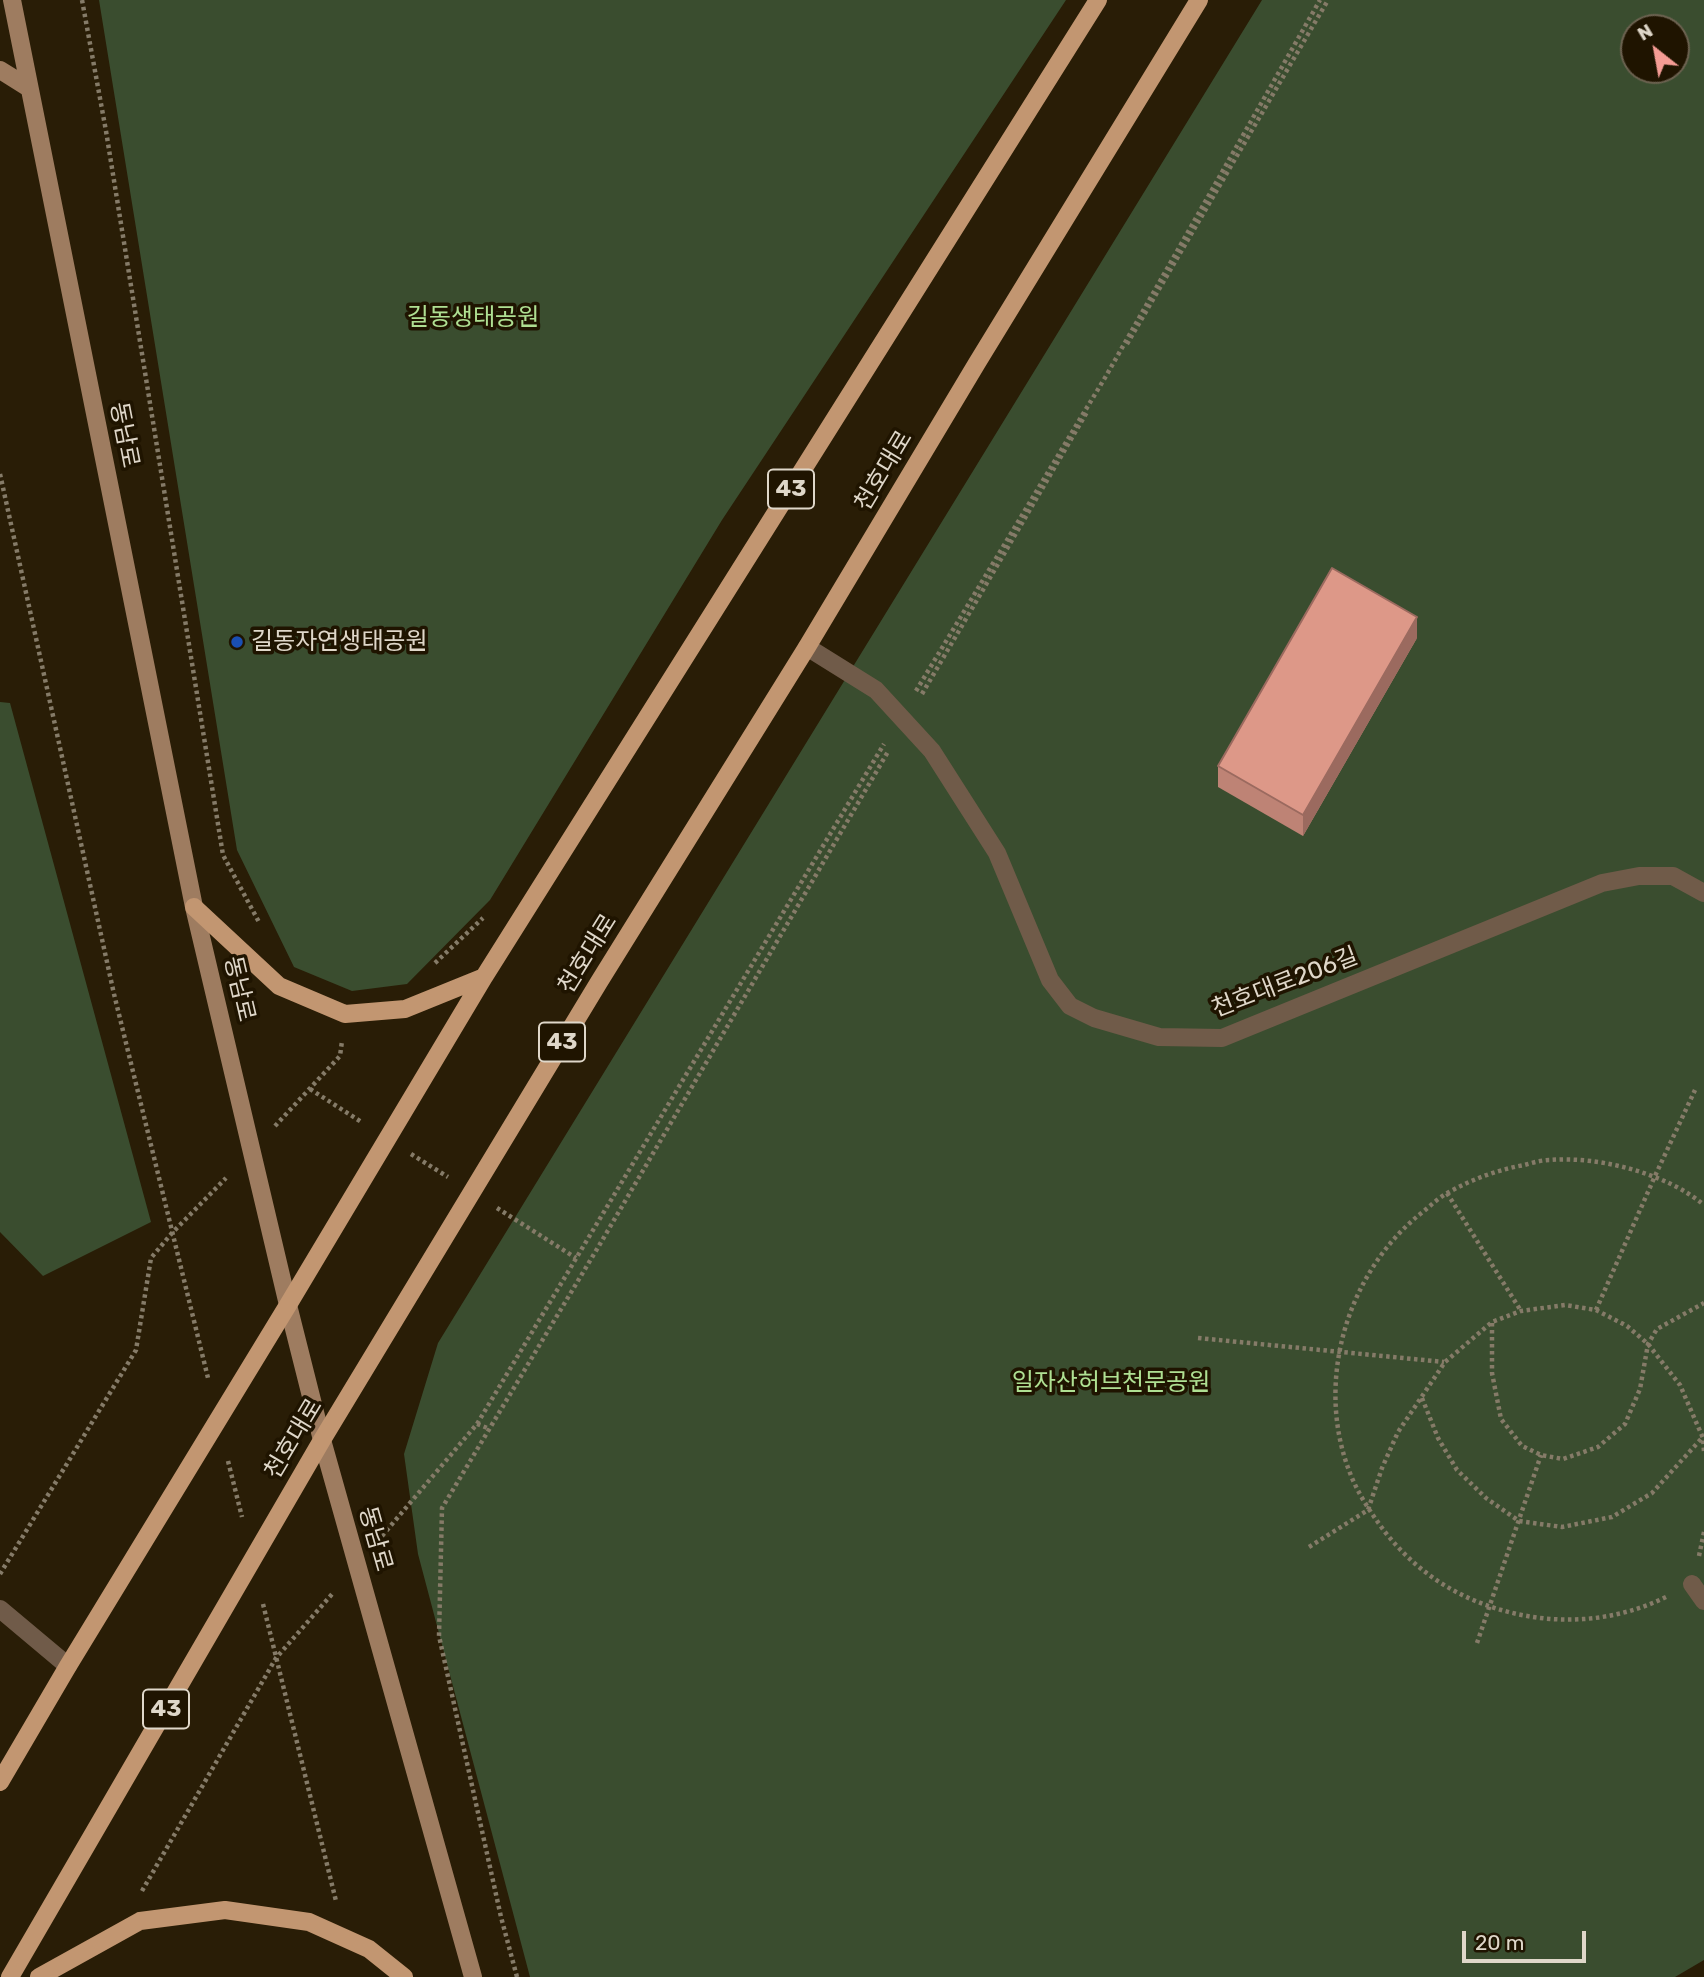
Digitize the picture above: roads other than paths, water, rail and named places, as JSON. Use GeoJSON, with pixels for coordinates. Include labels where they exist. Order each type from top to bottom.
{"type":"FeatureCollection","features":[{"type":"Feature","properties":{"kind":"main road","name":"동남로"},"geometry":{"type":"LineString","coordinates":[[12,0],[194,907],[322,1440],[473,1977]]}},
{"type":"Feature","properties":{"kind":"main road","name":"43"},"geometry":{"type":"LineString","coordinates":[[0,1782],[484,977],[1098,0]]}},
{"type":"Feature","properties":{"kind":"main road","name":"천호대로"},"geometry":{"type":"LineString","coordinates":[[10,1977],[322,1440],[1199,0]]}},
{"type":"Feature","properties":{"kind":"main road"},"geometry":{"type":"LineString","coordinates":[[0,71],[29,88]]}},
{"type":"Feature","properties":{"kind":"main road"},"geometry":{"type":"LineString","coordinates":[[194,907],[279,986],[345,1014],[405,1009],[484,977]]}},
{"type":"Feature","properties":{"kind":"main road"},"geometry":{"type":"LineString","coordinates":[[39,1977],[140,1921],[225,1910],[309,1922],[369,1949],[404,1977]]}},
{"type":"Feature","properties":{"kind":"street","name":"천호대로206길"},"geometry":{"type":"LineString","coordinates":[[807,647],[876,690],[932,751],[997,853],[1050,980],[1070,1006],[1094,1018],[1159,1037],[1222,1038],[1602,883],[1639,876],[1673,876],[1704,893]]}},
{"type":"Feature","properties":{"kind":"street"},"geometry":{"type":"LineString","coordinates":[[1692,1584],[1704,1601]]}},
{"type":"Feature","properties":{"kind":"street"},"geometry":{"type":"LineString","coordinates":[[0,1609],[68,1666]]}},
{"type":"Feature","properties":{"kind":"place","name":"길동자연생태공원"},"geometry":{"type":"Point","coordinates":[237,642]}},
{"type":"Feature","properties":{"kind":"park label","name":"길동생태공원"},"geometry":{"type":"Point","coordinates":[473,318]}},
{"type":"Feature","properties":{"kind":"park label","name":"일자산허브천문공원"},"geometry":{"type":"Point","coordinates":[1111,1383]}}]}
